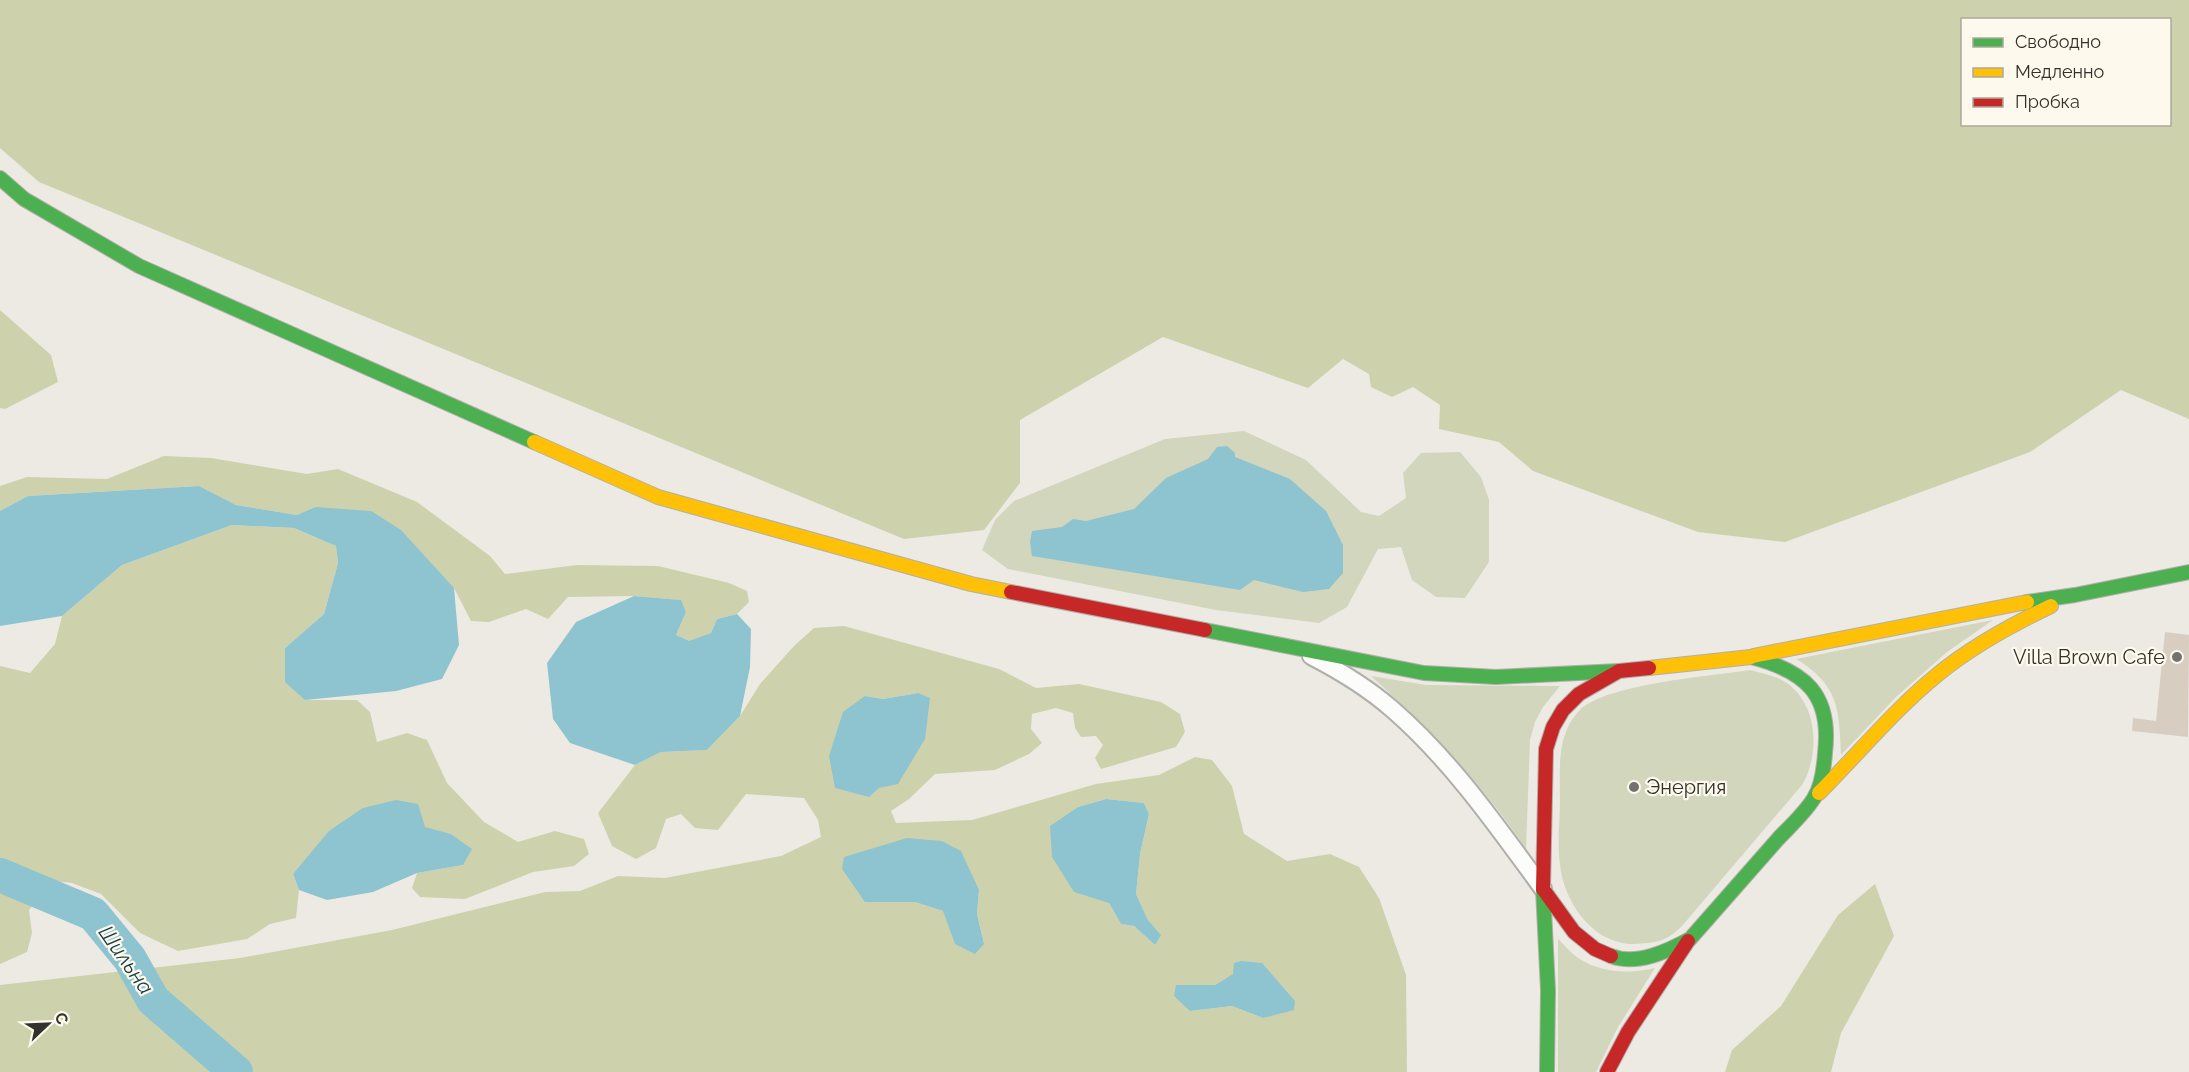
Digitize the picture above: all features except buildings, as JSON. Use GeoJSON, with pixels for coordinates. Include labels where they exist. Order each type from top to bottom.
{"type":"FeatureCollection","features":[{"type":"Feature","properties":{"kind":"street"},"geometry":{"type":"LineString","coordinates":[[0,178],[24,199],[139,266],[658,497],[971,584],[1424,673],[1496,677],[1619,671],[1751,657],[2189,572]]}},
{"type":"Feature","properties":{"kind":"street"},"geometry":{"type":"LineString","coordinates":[[1608,1072],[1628,1032],[1690,939],[1815,797],[1904,705],[1954,661],[2007,627],[2075,595]]}},
{"type":"Feature","properties":{"kind":"street"},"geometry":{"type":"LineString","coordinates":[[1298,649],[1346,675],[1392,708],[1428,743],[1486,811],[1574,932],[1595,949],[1615,957],[1638,958],[1663,953],[1690,939]]}},
{"type":"Feature","properties":{"kind":"street"},"geometry":{"type":"LineString","coordinates":[[1751,657],[1787,668],[1805,682],[1819,702],[1826,723],[1827,748],[1824,769],[1815,797]]}},
{"type":"Feature","properties":{"kind":"street"},"geometry":{"type":"LineString","coordinates":[[1547,1072],[1548,990],[1543,889],[1546,749],[1553,727],[1563,710],[1580,694],[1619,671]]}},
{"type":"Feature","properties":{"kind":"green space"},"geometry":{"type":"Polygon","coordinates":[[[0,0],[2189,0],[2189,419],[2121,390],[2030,452],[1785,542],[1698,532],[1533,471],[1499,442],[1439,429],[1440,405],[1413,387],[1392,397],[1371,387],[1369,374],[1343,359],[1308,388],[1163,337],[1020,420],[1020,483],[984,530],[904,539],[39,182],[0,148],[0,0]]]}},
{"type":"Feature","properties":{"kind":"green space"},"geometry":{"type":"Polygon","coordinates":[[[0,310],[51,355],[58,382],[5,409],[0,408],[0,310]]]}},
{"type":"Feature","properties":{"kind":"green space"},"geometry":{"type":"Polygon","coordinates":[[[1244,431],[1306,460],[1361,512],[1379,516],[1406,498],[1403,473],[1421,453],[1460,452],[1481,477],[1489,500],[1489,562],[1465,598],[1436,597],[1412,580],[1401,547],[1378,549],[1347,607],[1319,623],[1216,610],[1008,569],[982,550],[995,520],[1014,501],[1165,439],[1244,431]]]}},
{"type":"Feature","properties":{"kind":"green space"},"geometry":{"type":"Polygon","coordinates":[[[164,456],[211,458],[307,474],[338,469],[417,502],[490,556],[505,574],[577,565],[658,566],[729,583],[747,591],[749,602],[737,614],[717,619],[711,633],[689,642],[676,635],[686,612],[680,600],[634,596],[568,597],[548,619],[526,609],[489,622],[471,621],[454,588],[315,507],[297,515],[236,505],[199,486],[28,496],[0,511],[0,486],[27,477],[107,479],[164,456]]]}},
{"type":"Feature","properties":{"kind":"green space"},"geometry":{"type":"Polygon","coordinates":[[[232,525],[294,528],[336,546],[338,563],[324,614],[285,648],[305,700],[357,700],[370,712],[377,742],[407,733],[427,740],[447,783],[484,822],[518,842],[555,831],[584,839],[589,854],[574,866],[533,872],[465,899],[420,897],[412,888],[417,873],[463,865],[451,834],[425,828],[293,874],[299,890],[296,918],[270,924],[247,939],[178,951],[140,933],[101,894],[72,883],[54,881],[29,910],[32,933],[27,952],[0,964],[0,666],[30,673],[55,644],[62,616],[122,565],[232,525]]]}},
{"type":"Feature","properties":{"kind":"green space"},"geometry":{"type":"Polygon","coordinates":[[[1993,620],[1947,652],[1896,697],[1841,755],[1837,711],[1829,689],[1821,678],[1796,659],[1993,620]]]}},
{"type":"Feature","properties":{"kind":"green space"},"geometry":{"type":"Polygon","coordinates":[[[844,626],[999,669],[1036,688],[1079,684],[1161,702],[1180,714],[1185,732],[1176,747],[1101,769],[1095,758],[1103,745],[1096,736],[1081,737],[1075,728],[1073,713],[1056,708],[1032,714],[1031,729],[1042,743],[1029,754],[995,770],[935,774],[909,799],[891,811],[896,823],[972,820],[1096,784],[1159,775],[1195,757],[1212,760],[1232,786],[1244,834],[1287,861],[1330,854],[1359,867],[1379,898],[1406,975],[1407,1072],[0,1072],[0,985],[240,958],[392,930],[545,892],[580,891],[618,876],[665,878],[781,856],[821,837],[818,820],[804,798],[746,794],[718,830],[695,828],[681,814],[666,819],[656,848],[636,859],[612,846],[598,813],[635,765],[661,752],[707,750],[740,716],[760,684],[794,646],[814,628],[844,626]],[[918,693],[883,699],[865,696],[879,788],[898,783],[918,693]],[[1106,799],[1078,807],[1109,903],[1121,924],[1134,926],[1155,945],[1160,934],[1148,920],[1136,894],[1140,854],[1149,814],[1144,803],[1106,799]],[[979,890],[915,902],[943,911],[984,944],[977,914],[979,890]],[[1234,974],[1215,985],[1176,985],[1190,1011],[1232,1006],[1263,1018],[1234,974]]]}},
{"type":"Feature","properties":{"kind":"green space"},"geometry":{"type":"Polygon","coordinates":[[[1750,670],[1782,680],[1803,700],[1813,728],[1814,743],[1808,772],[1802,785],[1682,926],[1671,935],[1660,941],[1641,944],[1619,942],[1605,937],[1583,918],[1574,906],[1562,878],[1559,841],[1560,765],[1563,741],[1572,720],[1580,710],[1593,701],[1612,694],[1660,682],[1750,670]]]}},
{"type":"Feature","properties":{"kind":"green space"},"geometry":{"type":"Polygon","coordinates":[[[1371,676],[1426,685],[1560,686],[1543,707],[1535,722],[1530,740],[1526,849],[1473,779],[1414,716],[1371,676]]]}},
{"type":"Feature","properties":{"kind":"green space"},"geometry":{"type":"Polygon","coordinates":[[[1875,884],[1894,936],[1841,1033],[1831,1072],[1725,1072],[1732,1050],[1781,1006],[1838,915],[1875,884]]]}},
{"type":"Feature","properties":{"kind":"green space"},"geometry":{"type":"Polygon","coordinates":[[[1558,939],[1578,958],[1596,967],[1616,971],[1655,968],[1618,1027],[1596,1072],[1558,1072],[1558,939]]]}},
{"type":"Feature","properties":{"kind":"water"},"geometry":{"type":"Polygon","coordinates":[[[1227,446],[1235,453],[1235,457],[1290,479],[1326,511],[1343,545],[1343,573],[1329,589],[1303,592],[1254,580],[1240,590],[1032,556],[1030,542],[1032,531],[1062,527],[1073,519],[1086,521],[1134,509],[1166,478],[1208,459],[1217,447],[1227,446]]]}},
{"type":"Feature","properties":{"kind":"water"},"geometry":{"type":"Polygon","coordinates":[[[199,486],[236,505],[297,515],[315,507],[371,511],[401,530],[454,588],[459,645],[442,679],[396,691],[305,700],[285,682],[285,648],[324,614],[338,563],[336,546],[294,528],[232,525],[122,565],[62,616],[0,626],[0,511],[28,496],[199,486]]]}},
{"type":"Feature","properties":{"kind":"water"},"geometry":{"type":"Polygon","coordinates":[[[634,596],[681,600],[686,612],[676,635],[689,641],[711,633],[717,619],[737,614],[751,629],[750,667],[740,716],[707,750],[661,752],[635,765],[570,743],[553,719],[547,663],[576,622],[634,596]]]}},
{"type":"Feature","properties":{"kind":"water"},"geometry":{"type":"Polygon","coordinates":[[[918,693],[930,698],[925,739],[898,784],[879,788],[869,797],[835,788],[829,756],[843,712],[865,696],[883,699],[918,693]]]}},
{"type":"Feature","properties":{"kind":"water"},"geometry":{"type":"Polygon","coordinates":[[[1106,799],[1144,803],[1149,814],[1140,854],[1136,894],[1148,920],[1161,935],[1155,945],[1134,926],[1121,924],[1109,903],[1074,892],[1052,857],[1050,826],[1078,807],[1106,799]]]}},
{"type":"Feature","properties":{"kind":"water"},"geometry":{"type":"Polygon","coordinates":[[[396,800],[418,804],[425,827],[451,834],[472,849],[463,865],[417,873],[373,892],[327,900],[299,890],[293,874],[329,831],[363,808],[396,800]]]}},
{"type":"Feature","properties":{"kind":"water"},"geometry":{"type":"Polygon","coordinates":[[[907,838],[942,841],[961,851],[979,890],[977,914],[984,944],[975,954],[955,944],[943,911],[915,902],[865,902],[842,869],[844,857],[907,838]]]}},
{"type":"Feature","properties":{"kind":"water"},"geometry":{"type":"Polygon","coordinates":[[[1241,961],[1262,963],[1295,1001],[1294,1010],[1263,1018],[1232,1006],[1190,1011],[1174,996],[1176,985],[1215,985],[1233,974],[1234,963],[1241,961]]]}},
{"type":"Feature","properties":{"kind":"waterway","name":"Шильна"},"geometry":{"type":"LineString","coordinates":[[0,875],[93,914],[130,959],[153,1000],[236,1072]]}},
{"type":"Feature","properties":{"kind":"traffic: fast"},"geometry":{"type":"LineString","coordinates":[[0,178],[24,199],[139,266],[534,442]]}},
{"type":"Feature","properties":{"kind":"traffic: fast"},"geometry":{"type":"LineString","coordinates":[[2027,602],[2075,595],[2189,572]]}},
{"type":"Feature","properties":{"kind":"traffic: fast"},"geometry":{"type":"LineString","coordinates":[[1205,630],[1424,673],[1496,677],[1619,671]]}},
{"type":"Feature","properties":{"kind":"traffic: fast"},"geometry":{"type":"LineString","coordinates":[[1611,956],[1621,959],[1652,956],[1690,939],[1802,814],[1817,793],[1823,770],[1826,733],[1819,700],[1800,678],[1770,663],[1751,657]]}},
{"type":"Feature","properties":{"kind":"traffic: fast"},"geometry":{"type":"LineString","coordinates":[[1543,889],[1548,990],[1547,1072]]}},
{"type":"Feature","properties":{"kind":"traffic: slow"},"geometry":{"type":"LineString","coordinates":[[534,442],[658,497],[971,584],[1011,592]]}},
{"type":"Feature","properties":{"kind":"traffic: slow"},"geometry":{"type":"LineString","coordinates":[[1753,656],[2027,602]]}},
{"type":"Feature","properties":{"kind":"traffic: slow"},"geometry":{"type":"LineString","coordinates":[[1819,793],[1891,717],[1937,675],[1992,637],[2051,606]]}},
{"type":"Feature","properties":{"kind":"traffic: slow"},"geometry":{"type":"LineString","coordinates":[[1649,668],[1751,657]]}},
{"type":"Feature","properties":{"kind":"traffic: jam"},"geometry":{"type":"LineString","coordinates":[[1011,592],[1205,630]]}},
{"type":"Feature","properties":{"kind":"traffic: jam"},"geometry":{"type":"LineString","coordinates":[[1611,956],[1595,949],[1574,932],[1543,889],[1546,749],[1553,727],[1563,710],[1579,694],[1619,671],[1649,668]]}},
{"type":"Feature","properties":{"kind":"traffic: jam"},"geometry":{"type":"LineString","coordinates":[[1607,1072],[1628,1032],[1688,941]]}},
{"type":"Feature","properties":{"kind":"place","name":"Villa Brown Cafe"},"geometry":{"type":"Point","coordinates":[2177,657]}},
{"type":"Feature","properties":{"kind":"place","name":"Энергия"},"geometry":{"type":"Point","coordinates":[1634,787]}}]}
